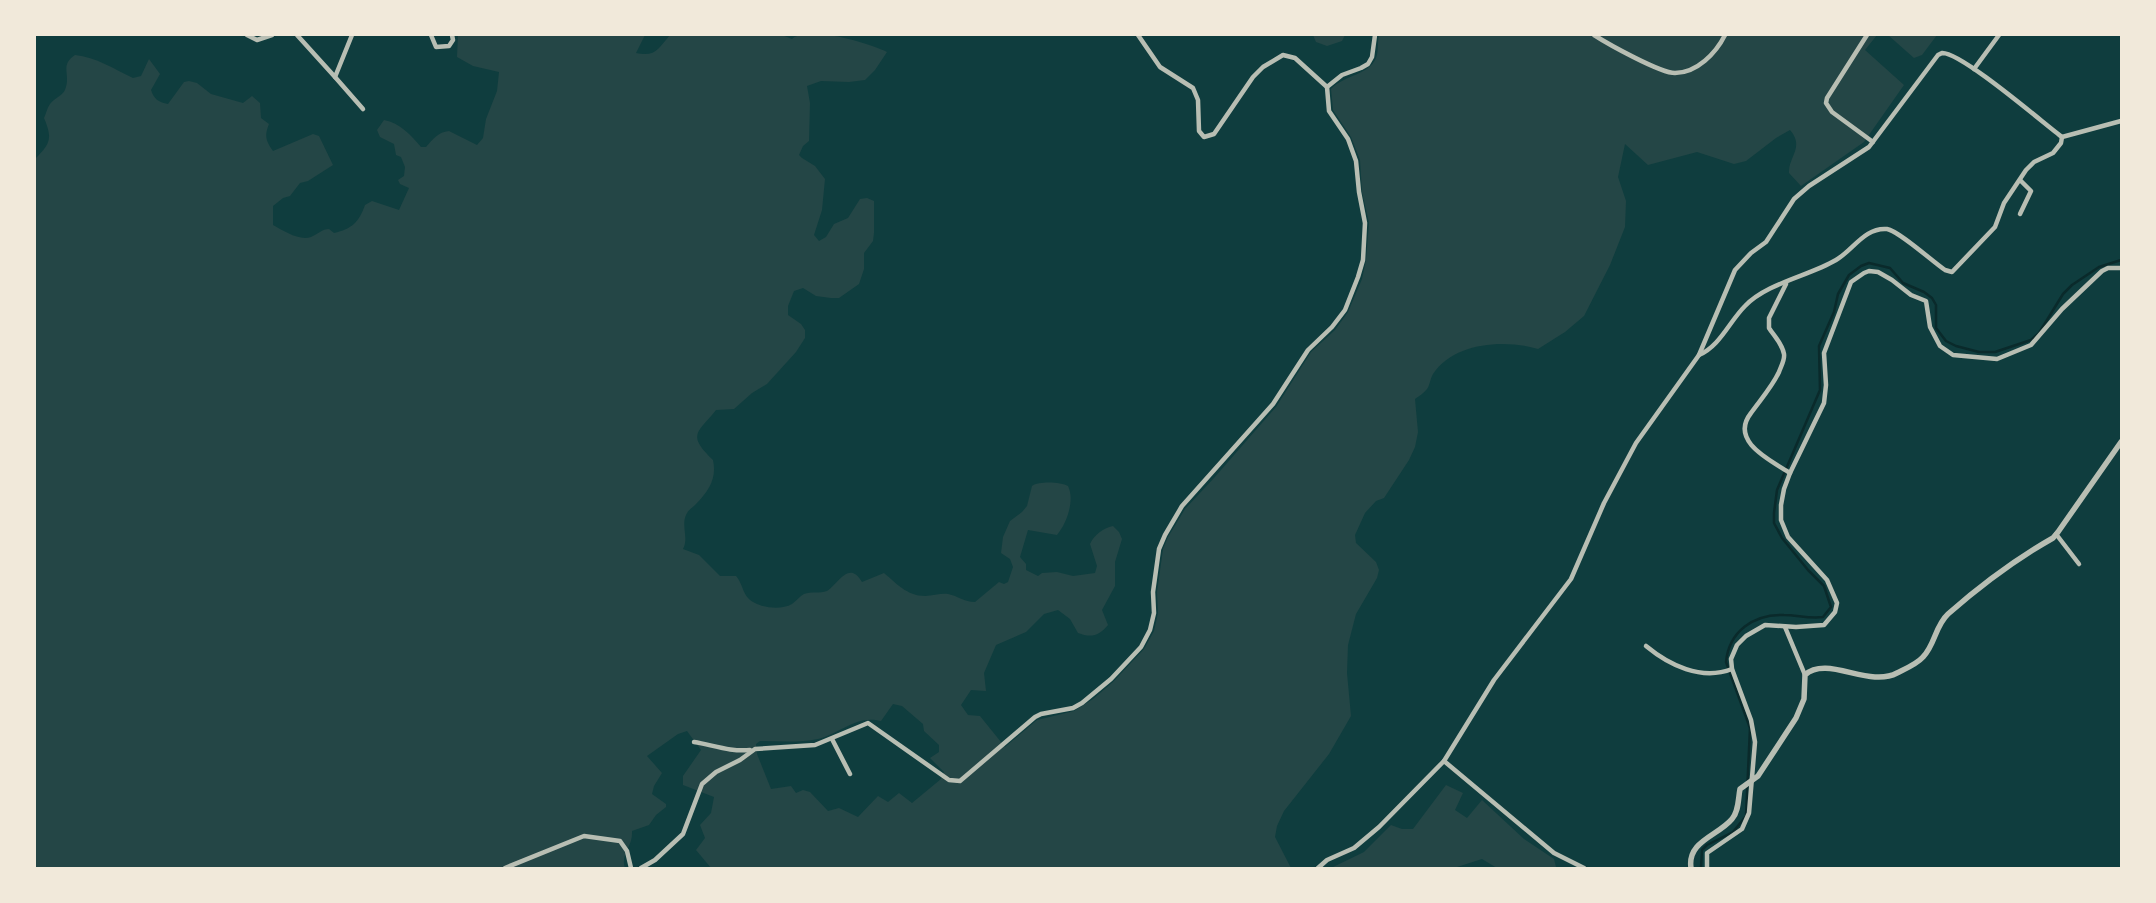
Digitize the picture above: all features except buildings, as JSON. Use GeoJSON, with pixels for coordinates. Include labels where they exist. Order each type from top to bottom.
{"type":"FeatureCollection","features":[{"type":"Feature","properties":{"kind":"street"},"geometry":{"type":"LineString","coordinates":[[247,35],[257,40],[272,35]]}},
{"type":"Feature","properties":{"kind":"street"},"geometry":{"type":"LineString","coordinates":[[297,35],[363,109]]}},
{"type":"Feature","properties":{"kind":"street"},"geometry":{"type":"LineString","coordinates":[[335,77],[352,35]]}},
{"type":"Feature","properties":{"kind":"street"},"geometry":{"type":"LineString","coordinates":[[430,35],[436,47],[442,48],[449,46],[453,40],[452,35]]}},
{"type":"Feature","properties":{"kind":"street"},"geometry":{"type":"LineString","coordinates":[[694,742],[737,751],[815,745],[865,723],[872,724],[949,780],[960,781],[1035,717],[1072,708],[1091,696],[1141,647],[1150,630],[1154,612],[1153,592],[1159,548],[1173,520],[1182,506],[1211,476],[1273,404],[1308,350],[1332,327],[1345,310],[1363,260],[1365,223],[1356,161],[1348,139],[1328,111],[1327,87],[1295,58],[1283,55],[1263,67],[1252,77],[1214,134],[1204,137],[1199,131],[1198,100],[1193,88],[1160,66],[1138,35]]}},
{"type":"Feature","properties":{"kind":"street"},"geometry":{"type":"LineString","coordinates":[[1327,87],[1342,75],[1368,64],[1372,57],[1375,35]]}},
{"type":"Feature","properties":{"kind":"street"},"geometry":{"type":"LineString","coordinates":[[1594,35],[1634,57],[1673,73],[1686,71],[1697,66],[1719,48],[1725,35]]}},
{"type":"Feature","properties":{"kind":"street"},"geometry":{"type":"LineString","coordinates":[[1867,35],[1827,98],[1826,103],[1832,112],[1873,142]]}},
{"type":"Feature","properties":{"kind":"street"},"geometry":{"type":"LineString","coordinates":[[1974,69],[1998,35]]}},
{"type":"Feature","properties":{"kind":"street"},"geometry":{"type":"LineString","coordinates":[[1318,868],[1327,860],[1354,848],[1379,827],[1444,761],[1494,680],[1571,579],[1604,503],[1636,443],[1699,355],[1735,270],[1751,253],[1766,242],[1794,200],[1809,186],[1873,142],[1938,55],[1942,53],[1949,54],[1974,69],[2062,137]]}},
{"type":"Feature","properties":{"kind":"street"},"geometry":{"type":"LineString","coordinates":[[2062,137],[2121,121]]}},
{"type":"Feature","properties":{"kind":"street"},"geometry":{"type":"LineString","coordinates":[[1699,355],[1711,349],[1746,305],[1760,295],[1834,261],[1869,233],[1881,229],[1898,234],[1945,270],[1952,272],[1995,227],[2004,204],[2034,162],[2053,152],[2061,142],[2062,137]]}},
{"type":"Feature","properties":{"kind":"street"},"geometry":{"type":"LineString","coordinates":[[2020,180],[2031,191],[2020,214]]}},
{"type":"Feature","properties":{"kind":"street"},"geometry":{"type":"LineString","coordinates":[[1707,868],[1707,853],[1742,829],[1749,813],[1755,742],[1751,720],[1731,669],[1732,654],[1737,645],[1746,636],[1765,625],[1785,627],[1824,624],[1835,612],[1837,603],[1827,580],[1800,552],[1783,528],[1781,505],[1790,472],[1824,403],[1826,385],[1824,353],[1840,315],[1849,287],[1858,276],[1868,271],[1878,272],[1911,295],[1926,300],[1930,327],[1935,339],[1948,352],[1961,356],[1997,359],[2032,345],[2062,309],[2102,271],[2108,268],[2121,268]]}},
{"type":"Feature","properties":{"kind":"street"},"geometry":{"type":"LineString","coordinates":[[1787,282],[1769,318],[1769,328],[1776,336],[1784,354],[1784,361],[1777,377],[1750,414],[1745,423],[1744,431],[1750,444],[1790,472]]}},
{"type":"Feature","properties":{"kind":"street"},"geometry":{"type":"LineString","coordinates":[[1805,675],[1815,669],[1828,668],[1879,679],[1895,674],[1924,657],[1937,629],[1947,615],[2012,563],[2056,534],[2121,442]]}},
{"type":"Feature","properties":{"kind":"street"},"geometry":{"type":"LineString","coordinates":[[2056,534],[2079,564]]}},
{"type":"Feature","properties":{"kind":"street"},"geometry":{"type":"LineString","coordinates":[[1691,868],[1692,855],[1696,846],[1732,820],[1736,812],[1742,787],[1751,782],[1770,759],[1796,718],[1804,699],[1805,675],[1785,627]]}},
{"type":"Feature","properties":{"kind":"street"},"geometry":{"type":"LineString","coordinates":[[1646,646],[1674,666],[1712,674],[1731,669]]}},
{"type":"Feature","properties":{"kind":"street"},"geometry":{"type":"LineString","coordinates":[[832,739],[850,774]]}},
{"type":"Feature","properties":{"kind":"street"},"geometry":{"type":"LineString","coordinates":[[642,868],[655,860],[683,834],[703,782],[752,750]]}},
{"type":"Feature","properties":{"kind":"street"},"geometry":{"type":"LineString","coordinates":[[1444,761],[1554,853],[1584,868]]}},
{"type":"Feature","properties":{"kind":"street"},"geometry":{"type":"LineString","coordinates":[[505,868],[584,836],[620,842],[627,851],[631,868]]}},
{"type":"Feature","properties":{"kind":"shaded area"},"geometry":{"type":"Polygon","coordinates":[[[811,34],[853,40],[887,52],[875,70],[865,80],[849,82],[821,81],[807,86],[810,103],[809,141],[803,146],[799,155],[815,166],[825,179],[822,210],[814,235],[819,241],[826,237],[834,224],[848,218],[860,199],[867,198],[874,201],[873,241],[864,253],[864,269],[859,284],[839,298],[816,296],[803,288],[794,291],[788,306],[788,315],[801,324],[805,330],[805,338],[796,352],[767,384],[752,393],[734,409],[716,410],[700,429],[697,439],[713,460],[714,473],[708,489],[686,515],[684,523],[685,545],[683,549],[699,555],[720,576],[736,576],[748,598],[759,605],[768,607],[788,606],[804,594],[827,591],[848,573],[853,573],[862,582],[884,573],[902,588],[913,594],[925,596],[948,594],[975,602],[999,582],[1004,584],[1008,582],[1013,567],[1010,559],[1001,553],[1003,537],[1010,521],[1027,506],[1032,486],[1040,483],[1050,483],[1068,486],[1071,498],[1069,511],[1061,530],[1057,535],[1028,530],[1020,557],[1026,564],[1026,570],[1038,576],[1042,573],[1057,572],[1073,576],[1095,573],[1097,566],[1090,544],[1099,532],[1113,526],[1119,532],[1122,539],[1115,562],[1115,586],[1102,610],[1108,625],[1101,632],[1094,635],[1083,635],[1078,633],[1070,619],[1058,610],[1044,614],[1026,632],[996,645],[984,673],[986,691],[971,690],[961,705],[968,715],[980,716],[1005,747],[1037,720],[1074,711],[1093,699],[1113,682],[1144,649],[1154,631],[1158,613],[1157,592],[1163,549],[1168,537],[1185,509],[1276,407],[1311,352],[1335,330],[1348,312],[1362,279],[1366,260],[1369,223],[1362,192],[1360,160],[1351,137],[1333,110],[1331,89],[1336,84],[1362,72],[1373,64],[1377,55],[1379,35],[1877,35],[1865,50],[1904,85],[1864,142],[1801,186],[1789,173],[1789,167],[1796,147],[1794,136],[1790,130],[1776,138],[1746,161],[1734,164],[1697,152],[1648,165],[1625,144],[1618,177],[1626,201],[1625,227],[1610,265],[1584,316],[1565,332],[1538,349],[1511,344],[1496,344],[1467,349],[1442,363],[1433,374],[1427,389],[1415,399],[1418,432],[1415,447],[1409,460],[1384,498],[1376,501],[1365,513],[1355,535],[1356,543],[1376,562],[1379,570],[1377,578],[1356,614],[1348,645],[1347,673],[1351,716],[1329,754],[1284,811],[1277,826],[1275,837],[1291,868],[711,868],[696,850],[705,838],[700,825],[711,813],[714,797],[683,785],[683,776],[701,750],[687,731],[678,734],[647,756],[662,773],[654,786],[652,794],[666,804],[666,807],[656,815],[649,825],[632,831],[631,842],[624,859],[625,868],[35,868],[35,159],[47,145],[49,136],[44,118],[50,104],[65,90],[68,62],[75,55],[83,56],[105,64],[133,78],[141,76],[149,59],[160,74],[151,90],[152,93],[157,100],[168,104],[184,82],[189,81],[197,83],[211,94],[243,103],[252,96],[260,103],[261,118],[269,124],[266,138],[273,151],[313,134],[319,136],[333,165],[308,181],[300,183],[290,196],[283,198],[273,206],[273,225],[292,235],[306,238],[327,229],[334,233],[350,227],[360,216],[365,205],[372,201],[399,210],[409,188],[400,184],[398,180],[404,176],[405,167],[401,157],[396,155],[394,144],[380,137],[377,130],[384,120],[400,127],[421,147],[426,147],[439,134],[449,131],[477,145],[483,138],[486,119],[497,91],[499,72],[473,66],[457,57],[458,35],[645,35],[636,53],[648,54],[656,51],[670,35],[782,35],[792,39],[800,35],[811,34]],[[893,704],[881,721],[864,720],[856,722],[818,739],[760,741],[756,744],[757,754],[771,789],[791,786],[796,793],[803,790],[810,792],[828,811],[839,808],[858,817],[878,796],[888,802],[899,793],[912,803],[941,779],[944,772],[930,758],[939,752],[939,745],[924,731],[923,724],[902,706],[893,704]]]}},
{"type":"Feature","properties":{"kind":"shaded area"},"geometry":{"type":"Polygon","coordinates":[[[1313,35],[1345,35],[1342,41],[1327,46],[1316,42],[1313,35]]]}},
{"type":"Feature","properties":{"kind":"shaded area"},"geometry":{"type":"Polygon","coordinates":[[[1888,35],[1937,35],[1922,55],[1914,58],[1888,35]]]}},
{"type":"Feature","properties":{"kind":"shaded area"},"geometry":{"type":"Polygon","coordinates":[[[1446,785],[1463,793],[1455,810],[1467,818],[1482,800],[1524,839],[1554,859],[1556,867],[1497,868],[1482,859],[1454,868],[1331,868],[1364,852],[1391,825],[1402,829],[1413,829],[1446,785]]]}},
{"type":"Feature","properties":{"kind":"waterway"},"geometry":{"type":"LineString","coordinates":[[1701,868],[1702,850],[1707,845],[1733,832],[1746,816],[1750,728],[1726,662],[1732,641],[1745,626],[1753,621],[1773,615],[1823,617],[1831,607],[1824,586],[1808,570],[1782,538],[1774,523],[1774,513],[1777,490],[1820,390],[1819,346],[1834,312],[1838,294],[1849,275],[1861,266],[1869,263],[1890,268],[1903,283],[1924,292],[1932,298],[1936,305],[1936,328],[1946,341],[1956,346],[1979,352],[1995,352],[2031,340],[2039,333],[2063,294],[2072,285],[2099,267],[2121,260]]}}]}
